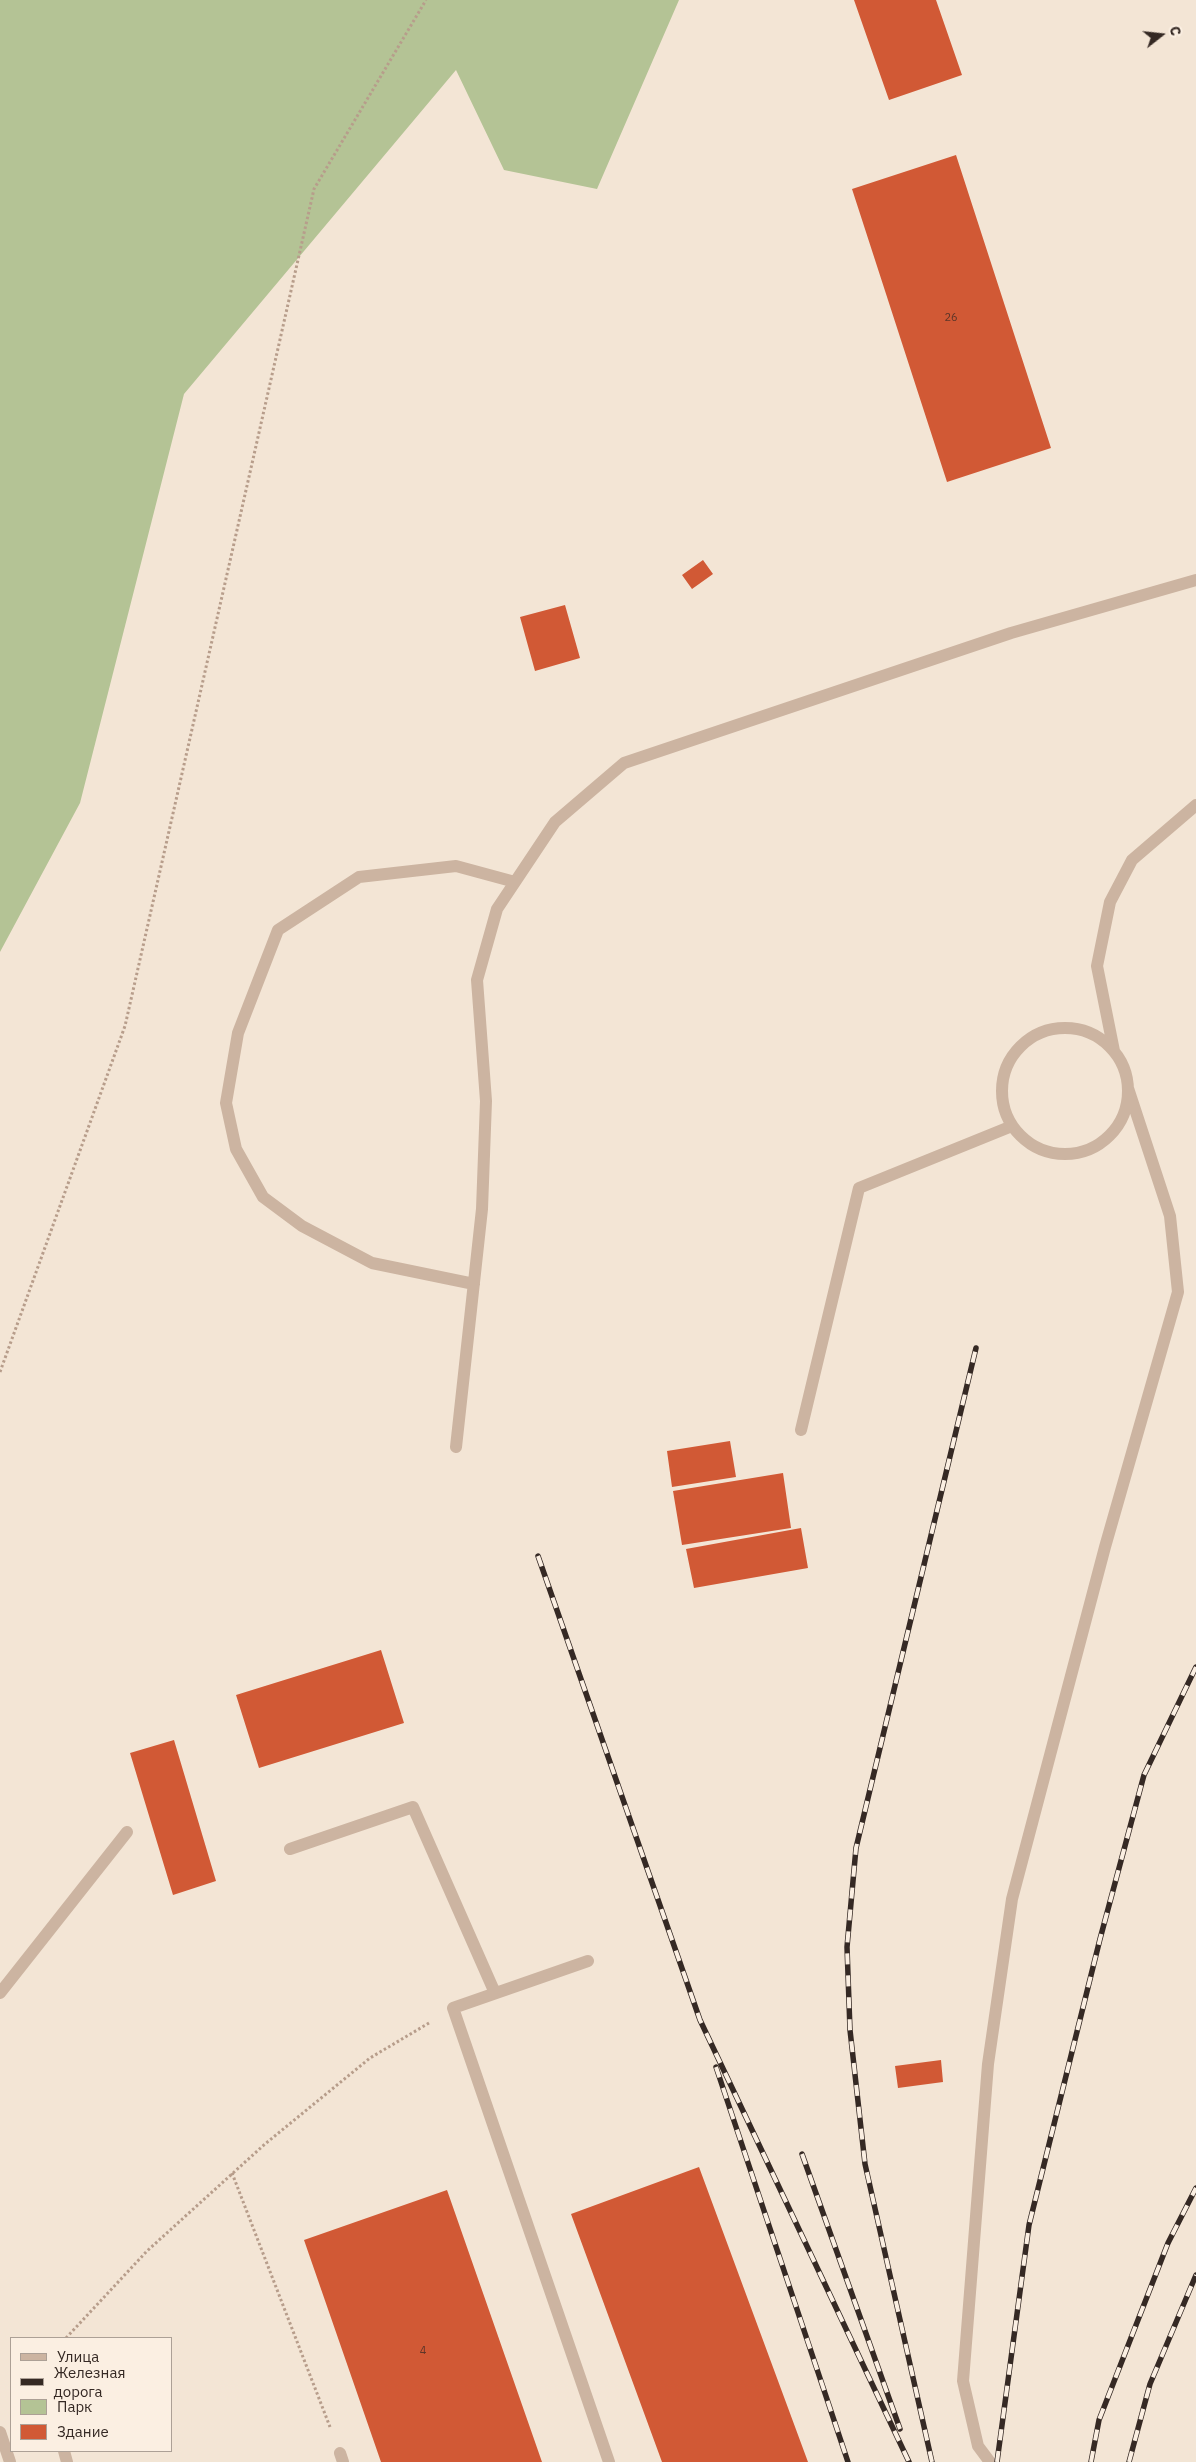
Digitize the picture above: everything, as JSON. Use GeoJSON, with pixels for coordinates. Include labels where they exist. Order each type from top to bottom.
{"type":"FeatureCollection","features":[{"type":"Feature","properties":{"kind":"lane"},"geometry":{"type":"LineString","coordinates":[[456,1447],[482,1209],[486,1101],[476,980],[497,909],[555,822],[624,763],[1011,633],[1196,580]]}},
{"type":"Feature","properties":{"kind":"lane"},"geometry":{"type":"LineString","coordinates":[[1114,1051],[1097,966],[1110,902],[1132,860],[1196,805]]}},
{"type":"Feature","properties":{"kind":"lane"},"geometry":{"type":"LineString","coordinates":[[474,1284],[372,1262],[302,1226],[263,1197],[236,1149],[226,1103],[238,1034],[278,930],[359,877],[456,866],[515,882]]}},
{"type":"Feature","properties":{"kind":"lane"},"geometry":{"type":"LineString","coordinates":[[990,2462],[978,2446],[963,2381],[988,2064],[1012,1899],[1105,1547],[1178,1292],[1170,1216],[1128,1088],[1124,1068],[1114,1051],[1099,1038],[1081,1030],[1059,1027],[1038,1033],[1020,1045],[1008,1063],[1002,1084],[1003,1106],[1012,1126],[1028,1142],[1047,1151],[1067,1154],[1086,1150],[1104,1140],[1117,1126],[1126,1108],[1128,1088]]}},
{"type":"Feature","properties":{"kind":"lane"},"geometry":{"type":"LineString","coordinates":[[801,1430],[859,1188],[1012,1126]]}},
{"type":"Feature","properties":{"kind":"lane"},"geometry":{"type":"LineString","coordinates":[[290,1849],[413,1807],[496,1993]]}},
{"type":"Feature","properties":{"kind":"lane"},"geometry":{"type":"LineString","coordinates":[[0,1992],[127,1832]]}},
{"type":"Feature","properties":{"kind":"lane"},"geometry":{"type":"LineString","coordinates":[[588,1961],[453,2008],[609,2462]]}},
{"type":"Feature","properties":{"kind":"lane"},"geometry":{"type":"LineString","coordinates":[[0,2432],[10,2462]]}},
{"type":"Feature","properties":{"kind":"path"},"geometry":{"type":"LineString","coordinates":[[0,1372],[124,1026],[314,190],[426,0]]}},
{"type":"Feature","properties":{"kind":"path"},"geometry":{"type":"LineString","coordinates":[[67,2337],[147,2250],[265,2144],[370,2058],[453,2008]]}},
{"type":"Feature","properties":{"kind":"path"},"geometry":{"type":"LineString","coordinates":[[232,2174],[342,2457]]}},
{"type":"Feature","properties":{"kind":"green space"},"geometry":{"type":"Polygon","coordinates":[[[0,0],[679,0],[597,189],[504,170],[456,70],[184,394],[80,803],[0,952],[0,0]]]}},
{"type":"Feature","properties":{"kind":"building"},"geometry":{"type":"Polygon","coordinates":[[[854,0],[936,0],[962,75],[889,100],[854,0]]]}},
{"type":"Feature","properties":{"kind":"building"},"geometry":{"type":"Polygon","coordinates":[[[956,155],[1051,448],[947,482],[852,189],[956,155]]]}},
{"type":"Feature","properties":{"kind":"building"},"geometry":{"type":"Polygon","coordinates":[[[703,560],[713,574],[692,589],[682,575],[703,560]]]}},
{"type":"Feature","properties":{"kind":"building"},"geometry":{"type":"Polygon","coordinates":[[[565,605],[580,658],[535,671],[520,617],[565,605]]]}},
{"type":"Feature","properties":{"kind":"building"},"geometry":{"type":"Polygon","coordinates":[[[730,1441],[736,1477],[672,1487],[667,1451],[730,1441]]]}},
{"type":"Feature","properties":{"kind":"building"},"geometry":{"type":"Polygon","coordinates":[[[783,1473],[791,1528],[682,1545],[673,1491],[783,1473]]]}},
{"type":"Feature","properties":{"kind":"building"},"geometry":{"type":"Polygon","coordinates":[[[801,1528],[808,1568],[694,1588],[686,1549],[801,1528]]]}},
{"type":"Feature","properties":{"kind":"building"},"geometry":{"type":"Polygon","coordinates":[[[381,1650],[404,1723],[259,1768],[236,1695],[381,1650]]]}},
{"type":"Feature","properties":{"kind":"building"},"geometry":{"type":"Polygon","coordinates":[[[174,1740],[216,1881],[173,1895],[130,1753],[174,1740]]]}},
{"type":"Feature","properties":{"kind":"building"},"geometry":{"type":"Polygon","coordinates":[[[941,2060],[943,2082],[898,2088],[895,2066],[941,2060]]]}},
{"type":"Feature","properties":{"kind":"building"},"geometry":{"type":"Polygon","coordinates":[[[699,2167],[808,2462],[662,2462],[571,2214],[699,2167]]]}},
{"type":"Feature","properties":{"kind":"building"},"geometry":{"type":"Polygon","coordinates":[[[447,2190],[542,2462],[381,2462],[304,2240],[447,2190]]]}},
{"type":"Feature","properties":{"kind":"railway"},"geometry":{"type":"LineString","coordinates":[[932,2462],[865,2164],[850,2030],[847,1947],[856,1848],[976,1348]]}},
{"type":"Feature","properties":{"kind":"railway"},"geometry":{"type":"LineString","coordinates":[[538,1556],[700,2020],[909,2462]]}},
{"type":"Feature","properties":{"kind":"railway"},"geometry":{"type":"LineString","coordinates":[[997,2462],[1029,2225],[1100,1939],[1144,1775],[1196,1667]]}},
{"type":"Feature","properties":{"kind":"railway"},"geometry":{"type":"LineString","coordinates":[[716,2067],[848,2462]]}},
{"type":"Feature","properties":{"kind":"railway"},"geometry":{"type":"LineString","coordinates":[[802,2154],[900,2429]]}},
{"type":"Feature","properties":{"kind":"railway"},"geometry":{"type":"LineString","coordinates":[[1091,2462],[1099,2420],[1168,2243],[1196,2188]]}},
{"type":"Feature","properties":{"kind":"railway"},"geometry":{"type":"LineString","coordinates":[[1129,2462],[1150,2384],[1196,2275]]}}]}
